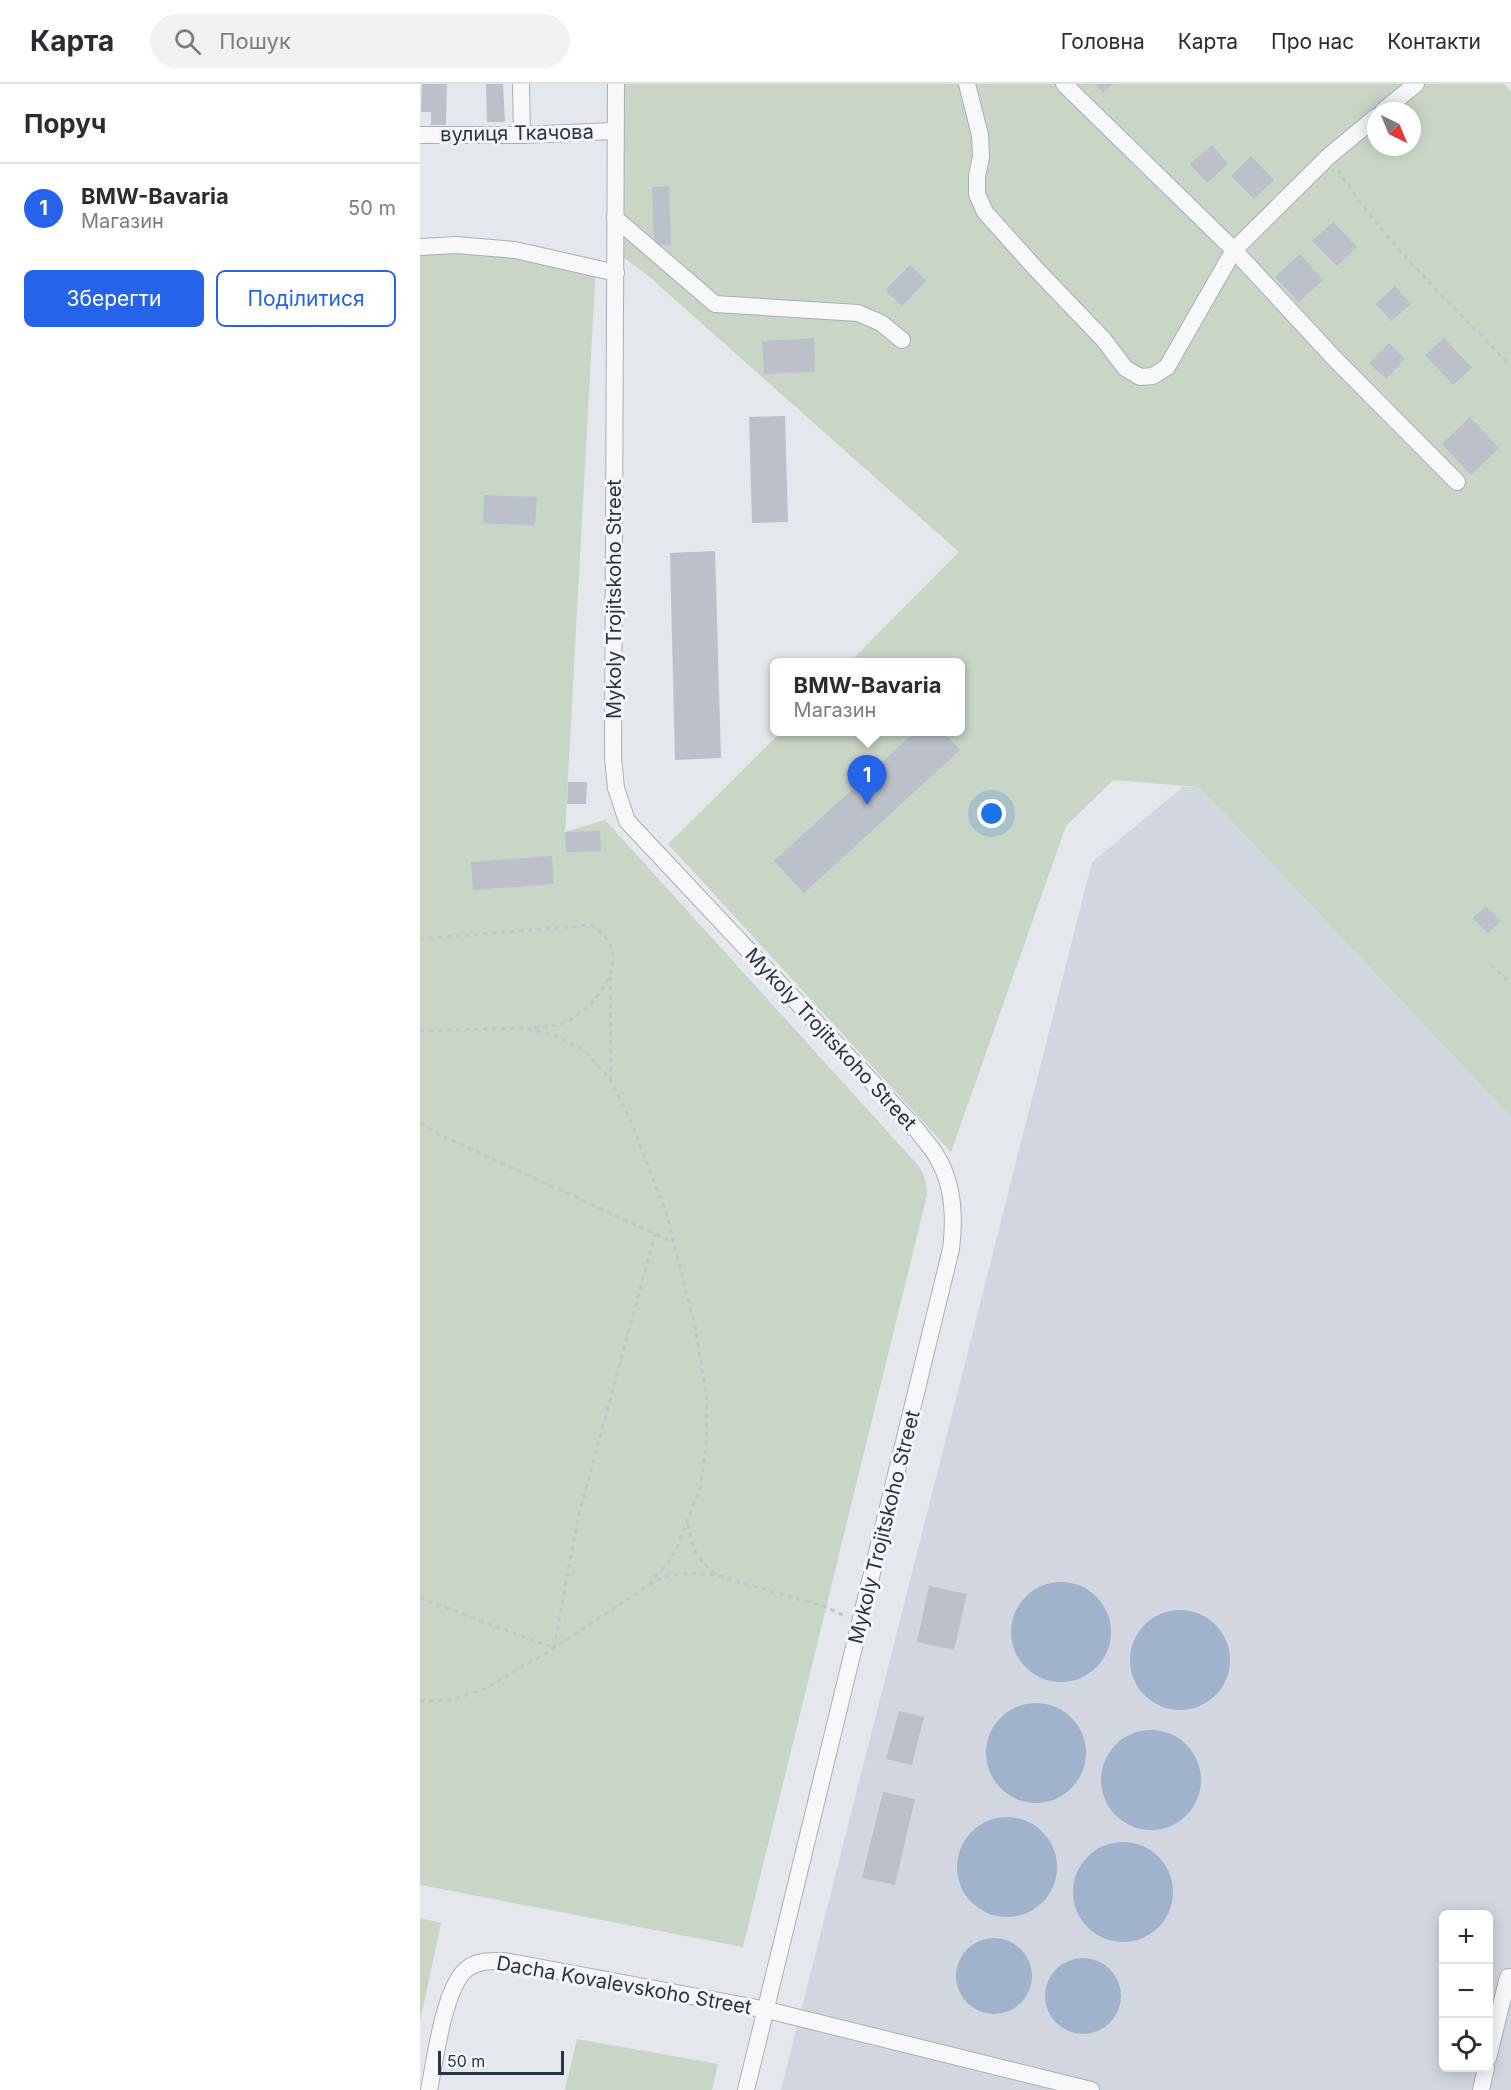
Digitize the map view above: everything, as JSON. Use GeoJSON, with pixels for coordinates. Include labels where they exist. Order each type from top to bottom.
{"type":"FeatureCollection","features":[{"type":"Feature","properties":{"kind":"street"},"geometry":{"type":"LineString","coordinates":[[521,84],[522,135]]}},
{"type":"Feature","properties":{"kind":"street","name":"Mykoly Trojitskoho Street"},"geometry":{"type":"LineString","coordinates":[[616,84],[613,758],[616,788],[627,821],[917,1130],[937,1156],[949,1182],[954,1230],[861,1623],[746,2090]]}},
{"type":"Feature","properties":{"kind":"street"},"geometry":{"type":"LineString","coordinates":[[967,84],[980,135],[981,158],[977,176],[977,194],[985,212],[1036,270],[1104,340],[1125,368],[1140,377],[1153,376],[1167,367],[1234,250],[1329,156],[1367,124]]}},
{"type":"Feature","properties":{"kind":"street"},"geometry":{"type":"LineString","coordinates":[[1064,84],[1234,250],[1334,358],[1457,482]]}},
{"type":"Feature","properties":{"kind":"street"},"geometry":{"type":"LineString","coordinates":[[1394,102],[1416,84]]}},
{"type":"Feature","properties":{"kind":"street","name":"вулиця Ткачова"},"geometry":{"type":"LineString","coordinates":[[420,135],[614,132]]}},
{"type":"Feature","properties":{"kind":"street"},"geometry":{"type":"LineString","coordinates":[[615,218],[715,304],[858,313],[881,323],[902,340]]}},
{"type":"Feature","properties":{"kind":"street"},"geometry":{"type":"LineString","coordinates":[[420,248],[456,245],[515,250],[616,273]]}},
{"type":"Feature","properties":{"kind":"street","name":"Dacha Kovalevskoho Street"},"geometry":{"type":"LineString","coordinates":[[429,2090],[448,1999],[468,1968],[486,1961],[504,1961],[767,2010],[1091,2090]]}},
{"type":"Feature","properties":{"kind":"street"},"geometry":{"type":"LineString","coordinates":[[1493,2038],[1508,1977],[1511,1977]]}},
{"type":"Feature","properties":{"kind":"street"},"geometry":{"type":"LineString","coordinates":[[1481,2090],[1485,2072]]}},
{"type":"Feature","properties":{"kind":"path"},"geometry":{"type":"LineString","coordinates":[[1329,156],[1359,203],[1409,261],[1511,366]]}},
{"type":"Feature","properties":{"kind":"path"},"geometry":{"type":"LineString","coordinates":[[420,939],[591,925],[603,932],[610,945],[613,958],[610,975],[611,1080]]}},
{"type":"Feature","properties":{"kind":"path"},"geometry":{"type":"LineString","coordinates":[[1491,966],[1511,984]]}},
{"type":"Feature","properties":{"kind":"path"},"geometry":{"type":"LineString","coordinates":[[420,1031],[555,1026],[589,1006],[603,991],[610,975]]}},
{"type":"Feature","properties":{"kind":"path"},"geometry":{"type":"LineString","coordinates":[[525,1028],[556,1036],[585,1051],[611,1080],[629,1117],[666,1212],[695,1326],[707,1400],[700,1488],[676,1550],[647,1586]]}},
{"type":"Feature","properties":{"kind":"path"},"geometry":{"type":"LineString","coordinates":[[420,1123],[438,1134],[673,1242]]}},
{"type":"Feature","properties":{"kind":"path"},"geometry":{"type":"LineString","coordinates":[[554,1648],[578,1518],[655,1234]]}},
{"type":"Feature","properties":{"kind":"path"},"geometry":{"type":"LineString","coordinates":[[687,1523],[691,1546],[699,1560],[716,1575]]}},
{"type":"Feature","properties":{"kind":"path"},"geometry":{"type":"LineString","coordinates":[[420,1701],[450,1700],[485,1689],[554,1648],[647,1586],[667,1576],[691,1573],[716,1575],[826,1608],[861,1623]]}},
{"type":"Feature","properties":{"kind":"path"},"geometry":{"type":"LineString","coordinates":[[420,1598],[554,1648]]}},
{"type":"Feature","properties":{"kind":"shaded area"},"geometry":{"type":"Polygon","coordinates":[[[1183,787],[1199,787],[1511,1117],[1511,2090],[781,2090],[1092,862],[1183,787]]]}},
{"type":"Feature","properties":{"kind":"green space"},"geometry":{"type":"Polygon","coordinates":[[[617,84],[1504,84],[1511,91],[1511,1117],[1199,787],[1113,780],[1066,826],[951,1152],[668,844],[777,736],[965,736],[965,658],[854,658],[959,552],[645,273],[621,256],[617,84]]]}},
{"type":"Feature","properties":{"kind":"green space"},"geometry":{"type":"Polygon","coordinates":[[[420,243],[596,264],[565,832],[605,820],[916,1163],[926,1186],[927,1195],[743,1947],[420,1885],[420,243]]]}},
{"type":"Feature","properties":{"kind":"green space"},"geometry":{"type":"Polygon","coordinates":[[[420,1918],[441,1923],[420,2022],[420,1918]]]}},
{"type":"Feature","properties":{"kind":"green space"},"geometry":{"type":"Polygon","coordinates":[[[577,2039],[718,2064],[712,2090],[565,2090],[577,2039]]]}},
{"type":"Feature","properties":{"kind":"water"},"geometry":{"type":"Polygon","coordinates":[[[1061,1582],[1089,1590],[1103,1604],[1111,1632],[1103,1660],[1089,1674],[1061,1682],[1033,1674],[1019,1660],[1011,1632],[1019,1604],[1033,1590],[1061,1582]]]}},
{"type":"Feature","properties":{"kind":"water"},"geometry":{"type":"Polygon","coordinates":[[[1180,1610],[1208,1618],[1222,1632],[1230,1660],[1222,1688],[1208,1702],[1180,1710],[1152,1702],[1138,1688],[1130,1660],[1138,1632],[1152,1618],[1180,1610]]]}},
{"type":"Feature","properties":{"kind":"water"},"geometry":{"type":"Polygon","coordinates":[[[1036,1703],[1064,1711],[1078,1725],[1086,1753],[1078,1781],[1064,1795],[1036,1803],[1008,1795],[994,1781],[986,1753],[994,1725],[1008,1711],[1036,1703]]]}},
{"type":"Feature","properties":{"kind":"water"},"geometry":{"type":"Polygon","coordinates":[[[1151,1730],[1179,1738],[1193,1752],[1201,1780],[1193,1808],[1179,1822],[1151,1830],[1123,1822],[1109,1808],[1101,1780],[1109,1752],[1123,1738],[1151,1730]]]}},
{"type":"Feature","properties":{"kind":"water"},"geometry":{"type":"Polygon","coordinates":[[[1007,1817],[1035,1825],[1049,1839],[1057,1867],[1049,1895],[1035,1909],[1007,1917],[979,1909],[965,1895],[957,1867],[965,1839],[979,1825],[1007,1817]]]}},
{"type":"Feature","properties":{"kind":"water"},"geometry":{"type":"Polygon","coordinates":[[[1123,1842],[1151,1850],[1165,1864],[1173,1892],[1165,1920],[1151,1934],[1123,1942],[1095,1934],[1081,1920],[1073,1892],[1081,1864],[1095,1850],[1123,1842]]]}},
{"type":"Feature","properties":{"kind":"water"},"geometry":{"type":"Polygon","coordinates":[[[994,1938],[1008,1941],[1021,1949],[1029,1962],[1032,1976],[1029,1990],[1021,2003],[1008,2011],[994,2014],[980,2011],[967,2003],[959,1990],[956,1976],[959,1962],[967,1949],[980,1941],[994,1938]]]}},
{"type":"Feature","properties":{"kind":"water"},"geometry":{"type":"Polygon","coordinates":[[[1083,1958],[1097,1961],[1110,1969],[1118,1982],[1121,1996],[1118,2010],[1110,2023],[1097,2031],[1083,2034],[1069,2031],[1056,2023],[1048,2010],[1045,1996],[1048,1982],[1056,1969],[1069,1961],[1083,1958]]]}},
{"type":"Feature","properties":{"kind":"building"},"geometry":{"type":"Polygon","coordinates":[[[422,84],[447,84],[446,125],[431,125],[431,112],[421,112],[422,84]]]}},
{"type":"Feature","properties":{"kind":"building"},"geometry":{"type":"Polygon","coordinates":[[[486,84],[503,84],[505,122],[487,122],[486,84]]]}},
{"type":"Feature","properties":{"kind":"building"},"geometry":{"type":"Polygon","coordinates":[[[1095,84],[1112,84],[1103,93],[1095,84]]]}},
{"type":"Feature","properties":{"kind":"building"},"geometry":{"type":"Polygon","coordinates":[[[1212,145],[1228,164],[1207,183],[1190,164],[1212,145]]]}},
{"type":"Feature","properties":{"kind":"building"},"geometry":{"type":"Polygon","coordinates":[[[1251,156],[1274,180],[1254,199],[1231,176],[1251,156]]]}},
{"type":"Feature","properties":{"kind":"building"},"geometry":{"type":"Polygon","coordinates":[[[669,186],[671,245],[654,245],[652,187],[669,186]]]}},
{"type":"Feature","properties":{"kind":"building"},"geometry":{"type":"Polygon","coordinates":[[[1333,222],[1357,247],[1337,266],[1312,241],[1333,222]]]}},
{"type":"Feature","properties":{"kind":"building"},"geometry":{"type":"Polygon","coordinates":[[[1300,254],[1323,280],[1299,302],[1275,277],[1300,254]]]}},
{"type":"Feature","properties":{"kind":"building"},"geometry":{"type":"Polygon","coordinates":[[[910,265],[926,281],[902,306],[885,290],[910,265]]]}},
{"type":"Feature","properties":{"kind":"building"},"geometry":{"type":"Polygon","coordinates":[[[1395,286],[1411,304],[1391,321],[1376,304],[1395,286]]]}},
{"type":"Feature","properties":{"kind":"building"},"geometry":{"type":"Polygon","coordinates":[[[814,338],[815,372],[764,374],[762,341],[814,338]]]}},
{"type":"Feature","properties":{"kind":"building"},"geometry":{"type":"Polygon","coordinates":[[[1444,338],[1472,368],[1453,385],[1425,355],[1444,338]]]}},
{"type":"Feature","properties":{"kind":"building"},"geometry":{"type":"Polygon","coordinates":[[[1389,343],[1405,359],[1386,379],[1369,363],[1389,343]]]}},
{"type":"Feature","properties":{"kind":"building"},"geometry":{"type":"Polygon","coordinates":[[[785,416],[788,522],[752,523],[749,417],[785,416]]]}},
{"type":"Feature","properties":{"kind":"building"},"geometry":{"type":"Polygon","coordinates":[[[1470,417],[1499,448],[1471,475],[1442,444],[1470,417]]]}},
{"type":"Feature","properties":{"kind":"building"},"geometry":{"type":"Polygon","coordinates":[[[484,495],[537,497],[535,526],[483,523],[484,495]]]}},
{"type":"Feature","properties":{"kind":"building"},"geometry":{"type":"Polygon","coordinates":[[[715,551],[721,758],[675,760],[670,553],[715,551]]]}},
{"type":"Feature","properties":{"kind":"building"},"geometry":{"type":"Polygon","coordinates":[[[911,736],[947,736],[960,750],[804,893],[774,861],[911,736]]]}},
{"type":"Feature","properties":{"kind":"building"},"geometry":{"type":"Polygon","coordinates":[[[568,782],[587,782],[586,804],[567,804],[568,782]]]}},
{"type":"Feature","properties":{"kind":"building"},"geometry":{"type":"Polygon","coordinates":[[[600,831],[601,851],[566,852],[565,832],[600,831]]]}},
{"type":"Feature","properties":{"kind":"building"},"geometry":{"type":"Polygon","coordinates":[[[552,856],[554,884],[473,890],[471,862],[552,856]]]}},
{"type":"Feature","properties":{"kind":"building"},"geometry":{"type":"Polygon","coordinates":[[[1486,906],[1501,921],[1488,933],[1473,918],[1486,906]]]}},
{"type":"Feature","properties":{"kind":"building"},"geometry":{"type":"Polygon","coordinates":[[[929,1586],[967,1594],[954,1650],[917,1642],[929,1586]]]}},
{"type":"Feature","properties":{"kind":"building"},"geometry":{"type":"Polygon","coordinates":[[[899,1711],[924,1717],[912,1765],[886,1759],[899,1711]]]}},
{"type":"Feature","properties":{"kind":"building"},"geometry":{"type":"Polygon","coordinates":[[[883,1792],[915,1799],[895,1885],[862,1878],[883,1792]]]}},
{"type":"Feature","properties":{"kind":"place","name":"BMW-Bavaria"},"geometry":{"type":"Point","coordinates":[867,805]}}]}
